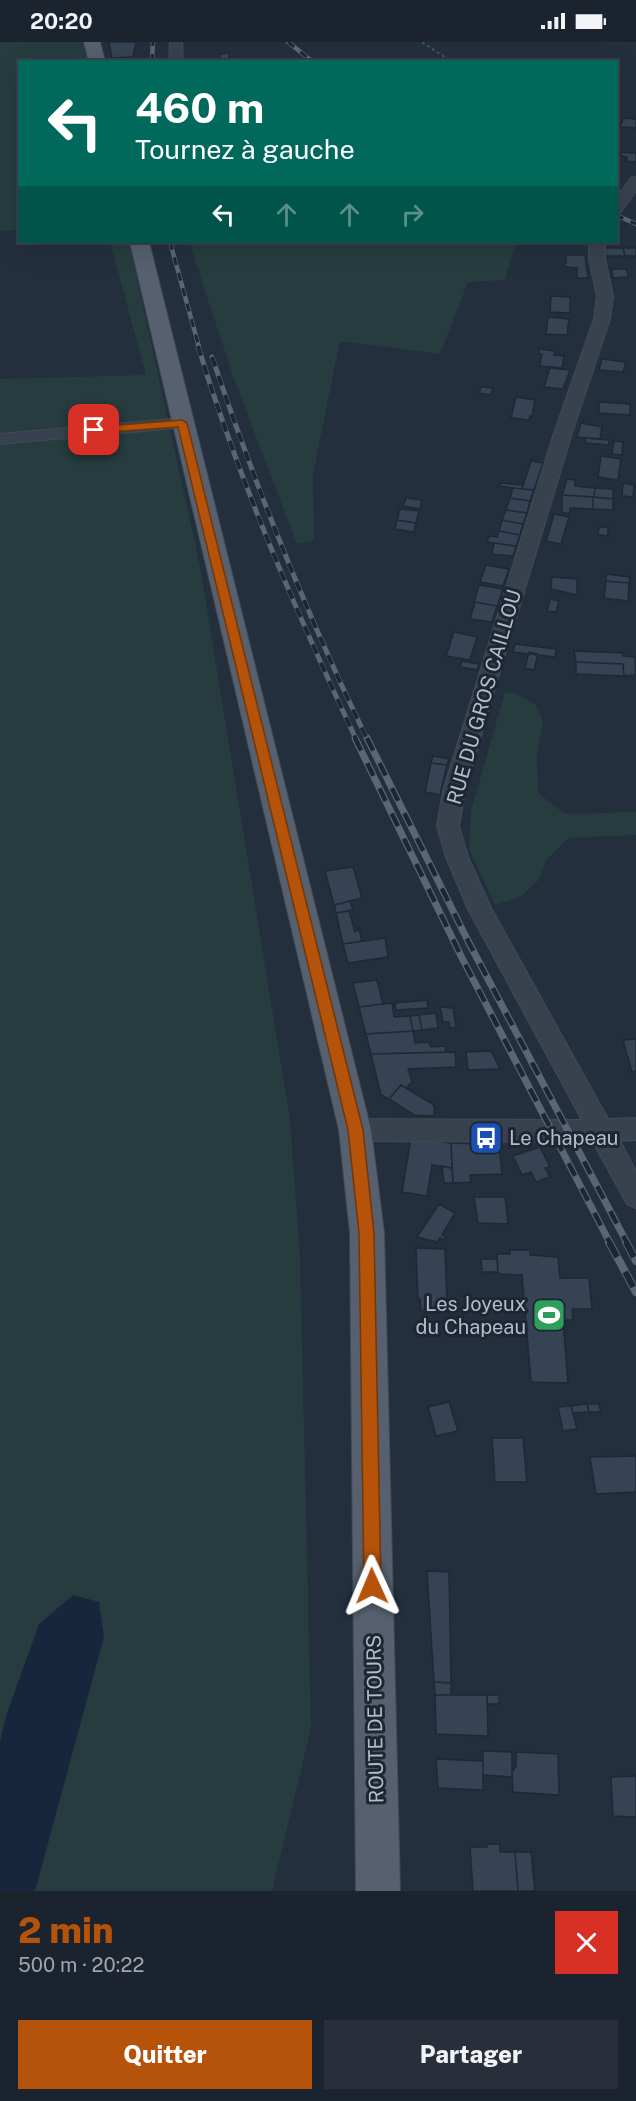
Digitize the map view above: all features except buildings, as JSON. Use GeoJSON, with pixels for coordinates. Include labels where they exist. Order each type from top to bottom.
{"type":"FeatureCollection","features":[{"type":"Feature","properties":{"kind":"main road"},"geometry":{"type":"LineString","coordinates":[[92,42],[96,60]]}},
{"type":"Feature","properties":{"kind":"main road","name":"ROUTE DE TOURS"},"geometry":{"type":"LineString","coordinates":[[139,243],[355,1130],[367,1233],[378,1891]]}},
{"type":"Feature","properties":{"kind":"street"},"geometry":{"type":"LineString","coordinates":[[176,42],[176,60]]}},
{"type":"Feature","properties":{"kind":"street"},"geometry":{"type":"LineString","coordinates":[[626,203],[636,181]]}},
{"type":"Feature","properties":{"kind":"street","name":"RUE DU GROS CAILLOU"},"geometry":{"type":"LineString","coordinates":[[597,243],[597,259],[605,296],[602,319],[563,433],[485,688],[454,791],[448,826],[457,857],[480,909],[591,1112],[598,1131],[636,1196]]}},
{"type":"Feature","properties":{"kind":"street"},"geometry":{"type":"LineString","coordinates":[[0,439],[182,423]]}},
{"type":"Feature","properties":{"kind":"street"},"geometry":{"type":"LineString","coordinates":[[355,1130],[598,1131],[636,1129]]}},
{"type":"Feature","properties":{"kind":"path"},"geometry":{"type":"LineString","coordinates":[[422,42],[449,60]]}},
{"type":"Feature","properties":{"kind":"green space"},"geometry":{"type":"Polygon","coordinates":[[[0,42],[83,42],[89,60],[18,60],[18,230],[0,231],[0,42]]]}},
{"type":"Feature","properties":{"kind":"green space"},"geometry":{"type":"Polygon","coordinates":[[[110,243],[129,243],[200,566],[290,1119],[300,1256],[311,1728],[272,1891],[0,1891],[0,379],[146,375],[110,243]]]}},
{"type":"Feature","properties":{"kind":"green space"},"geometry":{"type":"Polygon","coordinates":[[[189,243],[516,243],[505,280],[468,282],[440,354],[340,341],[313,474],[314,541],[297,544],[234,379],[189,243]]]}},
{"type":"Feature","properties":{"kind":"green space"},"geometry":{"type":"Polygon","coordinates":[[[505,692],[516,694],[536,705],[543,721],[537,753],[538,793],[565,814],[636,812],[636,835],[568,838],[547,859],[538,881],[520,897],[495,905],[469,849],[471,811],[505,692]]]}},
{"type":"Feature","properties":{"kind":"water"},"geometry":{"type":"Polygon","coordinates":[[[73,1595],[99,1602],[104,1637],[35,1891],[0,1891],[0,1741],[7,1713],[39,1624],[73,1595]]]}},
{"type":"Feature","properties":{"kind":"railway"},"geometry":{"type":"LineString","coordinates":[[152,60],[153,42]]}},
{"type":"Feature","properties":{"kind":"railway"},"geometry":{"type":"LineString","coordinates":[[288,42],[310,60]]}},
{"type":"Feature","properties":{"kind":"railway"},"geometry":{"type":"LineString","coordinates":[[618,216],[636,224]]}},
{"type":"Feature","properties":{"kind":"railway"},"geometry":{"type":"LineString","coordinates":[[170,243],[199,347]]}},
{"type":"Feature","properties":{"kind":"railway"},"geometry":{"type":"LineString","coordinates":[[198,346],[250,496],[312,643],[356,739]]}},
{"type":"Feature","properties":{"kind":"railway"},"geometry":{"type":"LineString","coordinates":[[212,357],[246,455],[284,551],[367,739]]}},
{"type":"Feature","properties":{"kind":"railway"},"geometry":{"type":"LineString","coordinates":[[355,738],[462,958],[610,1243]]}},
{"type":"Feature","properties":{"kind":"railway"},"geometry":{"type":"LineString","coordinates":[[367,738],[468,941],[627,1243]]}},
{"type":"Feature","properties":{"kind":"railway"},"geometry":{"type":"LineString","coordinates":[[609,1242],[636,1292]]}},
{"type":"Feature","properties":{"kind":"railway"},"geometry":{"type":"LineString","coordinates":[[626,1242],[636,1261]]}},
{"type":"Feature","properties":{"kind":"place","name":"Le Chapeau"},"geometry":{"type":"Point","coordinates":[486,1138]}},
{"type":"Feature","properties":{"kind":"place","name":"Les Joyeux du Chapeau"},"geometry":{"type":"Point","coordinates":[549,1315]}},
{"type":"Feature","properties":{"kind":"route"},"geometry":{"type":"LineString","coordinates":[[94,430],[182,423],[315,960],[355,1130],[367,1233],[372,1586]]}}]}
